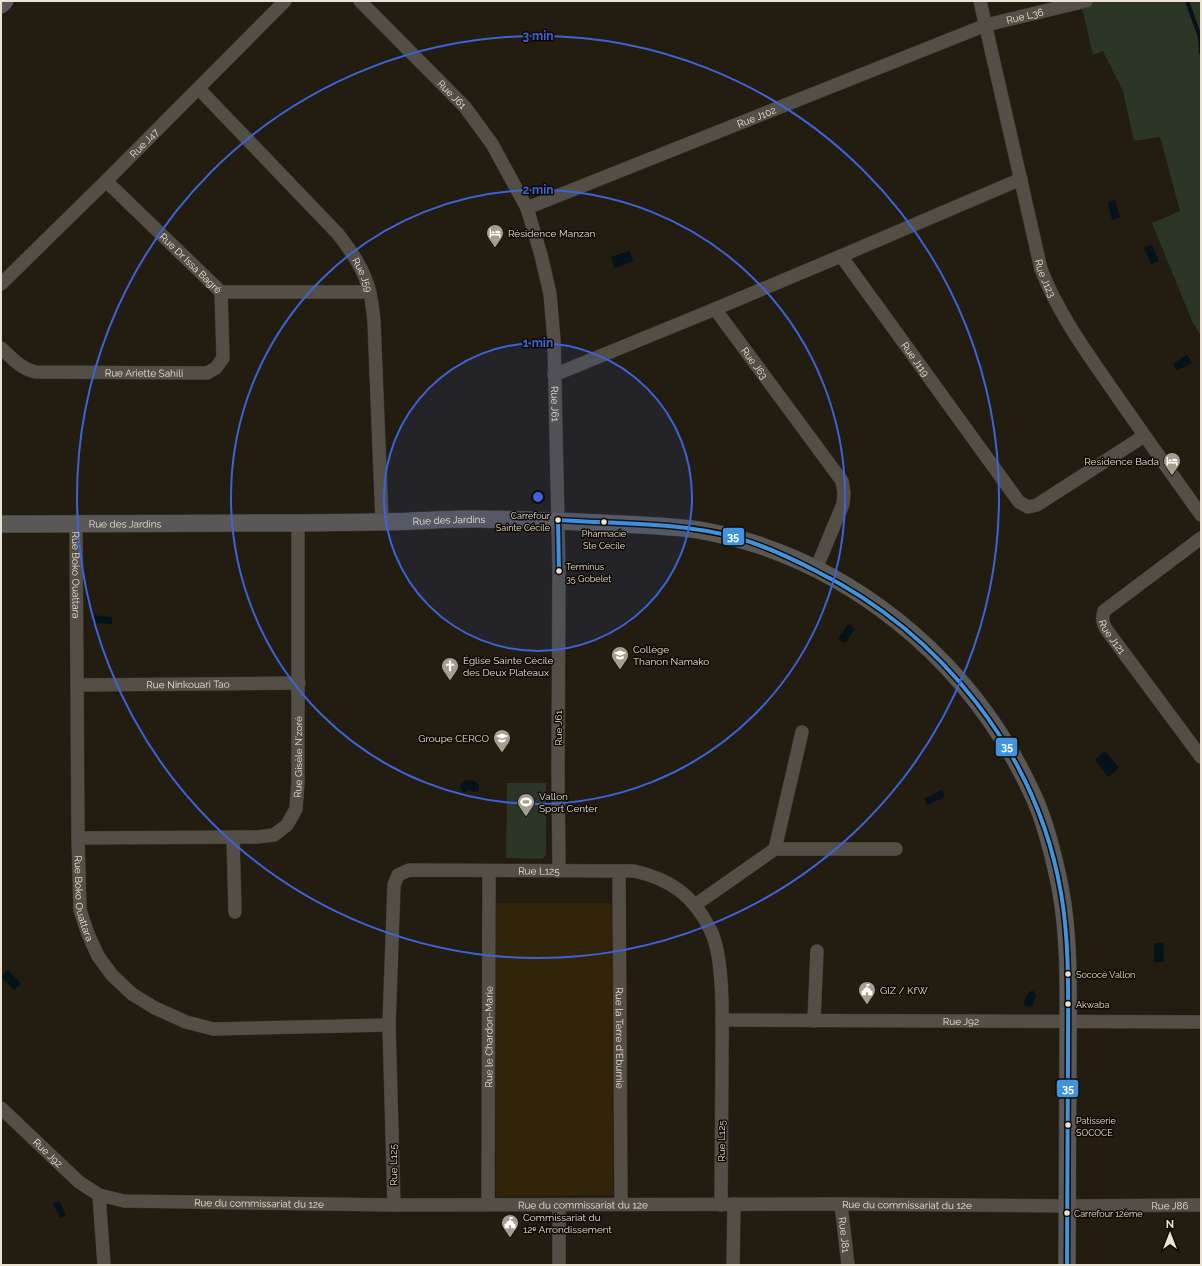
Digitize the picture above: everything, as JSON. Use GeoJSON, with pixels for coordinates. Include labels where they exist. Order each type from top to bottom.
{"type":"FeatureCollection","features":[{"type":"Feature","properties":{"kind":"main road"},"geometry":{"type":"LineString","coordinates":[[1,5],[5,1]]}},
{"type":"Feature","properties":{"kind":"main road","name":"Rue des Jardins"},"geometry":{"type":"LineString","coordinates":[[1,524],[298,523],[470,519],[558,520],[658,525],[698,530],[735,538],[773,550],[816,568],[848,586],[877,606],[932,650],[960,679],[987,715],[1012,753],[1033,794],[1047,832],[1057,872],[1064,914],[1067,965],[1067,1265]]}},
{"type":"Feature","properties":{"kind":"street","name":"Rue J47"},"geometry":{"type":"LineString","coordinates":[[1,284],[199,89],[285,1]]}},
{"type":"Feature","properties":{"kind":"street","name":"Rue J61"},"geometry":{"type":"LineString","coordinates":[[360,1],[465,107],[492,144],[526,208],[541,255],[550,294],[554,340],[558,520],[559,871]]}},
{"type":"Feature","properties":{"kind":"street","name":"Rue J123"},"geometry":{"type":"LineString","coordinates":[[980,1],[1041,269],[1056,304],[1077,339],[1201,516]]}},
{"type":"Feature","properties":{"kind":"street","name":"Rue L36"},"geometry":{"type":"LineString","coordinates":[[986,25],[1086,1]]}},
{"type":"Feature","properties":{"kind":"street","name":"Rue J102"},"geometry":{"type":"LineString","coordinates":[[526,208],[986,25]]}},
{"type":"Feature","properties":{"kind":"street","name":"Rue J59"},"geometry":{"type":"LineString","coordinates":[[199,89],[338,234],[350,249],[361,269],[369,292],[374,321],[382,522]]}},
{"type":"Feature","properties":{"kind":"street"},"geometry":{"type":"LineString","coordinates":[[554,375],[715,309],[1021,179]]}},
{"type":"Feature","properties":{"kind":"street","name":"Rue Dr Issa Bagré"},"geometry":{"type":"LineString","coordinates":[[106,181],[222,292],[369,292]]}},
{"type":"Feature","properties":{"kind":"street","name":"Rue J119"},"geometry":{"type":"LineString","coordinates":[[841,256],[1019,502],[1028,507],[1037,505],[1144,436]]}},
{"type":"Feature","properties":{"kind":"street","name":"Rue Ariette Sahili"},"geometry":{"type":"LineString","coordinates":[[1,348],[17,364],[25,369],[35,372],[207,373],[216,368],[223,358],[222,292]]}},
{"type":"Feature","properties":{"kind":"street","name":"Rue J63"},"geometry":{"type":"LineString","coordinates":[[715,309],[842,481],[844,493],[843,504],[816,568]]}},
{"type":"Feature","properties":{"kind":"street","name":"Rue Boko Ouattara"},"geometry":{"type":"LineString","coordinates":[[76,523],[78,838],[80,910],[88,934],[98,956],[112,975],[132,994],[155,1008],[186,1022],[213,1028],[389,1025]]}},
{"type":"Feature","properties":{"kind":"street","name":"Rue Gisèle N'zoré"},"geometry":{"type":"LineString","coordinates":[[78,838],[257,837],[274,835],[287,825],[296,808],[298,782],[298,523]]}},
{"type":"Feature","properties":{"kind":"street","name":"Rue J121"},"geometry":{"type":"LineString","coordinates":[[1201,538],[1104,611],[1102,617],[1102,623],[1106,629],[1201,757]]}},
{"type":"Feature","properties":{"kind":"street","name":"Rue Ninkouari Tao"},"geometry":{"type":"LineString","coordinates":[[77,685],[298,683]]}},
{"type":"Feature","properties":{"kind":"street"},"geometry":{"type":"LineString","coordinates":[[775,849],[802,732]]}},
{"type":"Feature","properties":{"kind":"street"},"geometry":{"type":"LineString","coordinates":[[233,837],[235,912]]}},
{"type":"Feature","properties":{"kind":"street"},"geometry":{"type":"LineString","coordinates":[[695,905],[775,849],[896,850]]}},
{"type":"Feature","properties":{"kind":"street","name":"Rue L125"},"geometry":{"type":"LineString","coordinates":[[394,1205],[389,1025],[394,885],[398,875],[409,870],[634,871],[651,875],[669,883],[687,896],[700,911],[711,931],[717,952],[720,976],[722,1020],[728,1204],[733,1265]]}},
{"type":"Feature","properties":{"kind":"street","name":"Rue le Chardon-Marie"},"geometry":{"type":"LineString","coordinates":[[488,1204],[489,870]]}},
{"type":"Feature","properties":{"kind":"street","name":"Rue la Terre d'Eburnie"},"geometry":{"type":"LineString","coordinates":[[619,871],[621,1204]]}},
{"type":"Feature","properties":{"kind":"street"},"geometry":{"type":"LineString","coordinates":[[814,1021],[817,951]]}},
{"type":"Feature","properties":{"kind":"street","name":"Rue J92"},"geometry":{"type":"LineString","coordinates":[[722,1020],[1201,1022]]}},
{"type":"Feature","properties":{"kind":"street","name":"Rue J92"},"geometry":{"type":"LineString","coordinates":[[1,1108],[79,1182],[99,1195]]}},
{"type":"Feature","properties":{"kind":"street"},"geometry":{"type":"LineString","coordinates":[[99,1195],[104,1265]]}},
{"type":"Feature","properties":{"kind":"street","name":"Rue du commissariat du 12e"},"geometry":{"type":"LineString","coordinates":[[99,1195],[124,1201],[394,1205],[841,1204],[1067,1206]]}},
{"type":"Feature","properties":{"kind":"street","name":"Rue J81"},"geometry":{"type":"LineString","coordinates":[[841,1204],[848,1265]]}},
{"type":"Feature","properties":{"kind":"street"},"geometry":{"type":"LineString","coordinates":[[559,1205],[559,1265]]}},
{"type":"Feature","properties":{"kind":"street","name":"Rue J86"},"geometry":{"type":"LineString","coordinates":[[1067,1206],[1201,1205]]}},
{"type":"Feature","properties":{"kind":"shaded area"},"geometry":{"type":"Polygon","coordinates":[[[1115,200],[1120,217],[1112,220],[1108,202],[1115,200]]]}},
{"type":"Feature","properties":{"kind":"shaded area"},"geometry":{"type":"Polygon","coordinates":[[[1152,245],[1159,261],[1151,264],[1144,248],[1152,245]]]}},
{"type":"Feature","properties":{"kind":"shaded area"},"geometry":{"type":"Polygon","coordinates":[[[630,251],[633,261],[615,268],[611,257],[630,251]]]}},
{"type":"Feature","properties":{"kind":"shaded area"},"geometry":{"type":"Polygon","coordinates":[[[1187,355],[1192,363],[1177,371],[1173,364],[1187,355]]]}},
{"type":"Feature","properties":{"kind":"shaded area"},"geometry":{"type":"Polygon","coordinates":[[[92,615],[112,617],[112,624],[92,623],[92,615]]]}},
{"type":"Feature","properties":{"kind":"shaded area"},"geometry":{"type":"Polygon","coordinates":[[[848,624],[855,629],[845,643],[838,639],[848,624]]]}},
{"type":"Feature","properties":{"kind":"shaded area"},"geometry":{"type":"Polygon","coordinates":[[[1105,751],[1119,768],[1108,777],[1095,760],[1105,751]]]}},
{"type":"Feature","properties":{"kind":"shaded area"},"geometry":{"type":"Polygon","coordinates":[[[470,780],[478,783],[479,790],[475,792],[469,790],[465,792],[462,791],[460,788],[461,784],[470,780]]]}},
{"type":"Feature","properties":{"kind":"shaded area"},"geometry":{"type":"Polygon","coordinates":[[[942,790],[945,797],[927,805],[924,799],[942,790]]]}},
{"type":"Feature","properties":{"kind":"shaded area"},"geometry":{"type":"Polygon","coordinates":[[[495,903],[612,903],[613,1195],[496,1196],[495,903]]]}},
{"type":"Feature","properties":{"kind":"shaded area"},"geometry":{"type":"Polygon","coordinates":[[[1154,943],[1163,943],[1164,962],[1154,962],[1154,943]]]}},
{"type":"Feature","properties":{"kind":"shaded area"},"geometry":{"type":"Polygon","coordinates":[[[8,970],[21,984],[14,990],[1,977],[8,970]]]}},
{"type":"Feature","properties":{"kind":"shaded area"},"geometry":{"type":"Polygon","coordinates":[[[1031,991],[1034,991],[1036,996],[1032,1006],[1027,1007],[1024,1005],[1025,1001],[1027,995],[1031,991]]]}},
{"type":"Feature","properties":{"kind":"shaded area"},"geometry":{"type":"Polygon","coordinates":[[[59,1201],[66,1215],[60,1218],[53,1204],[59,1201]]]}},
{"type":"Feature","properties":{"kind":"green space"},"geometry":{"type":"Polygon","coordinates":[[[1079,1],[1201,1],[1201,336],[1192,321],[1152,223],[1180,211],[1160,137],[1134,141],[1123,91],[1103,51],[1093,55],[1079,1]]]}},
{"type":"Feature","properties":{"kind":"green space","name":"Vallon Sport Center"},"geometry":{"type":"Polygon","coordinates":[[[507,783],[546,783],[546,855],[542,859],[506,858],[507,783]]]}},
{"type":"Feature","properties":{"kind":"waterway"},"geometry":{"type":"LineString","coordinates":[[1187,1],[1200,37],[1201,53]]}},
{"type":"Feature","properties":{"kind":"transit line","name":"35"},"geometry":{"type":"LineString","coordinates":[[558,520],[648,524],[694,529],[738,538],[797,561],[862,597],[904,628],[943,664],[977,703],[1006,746],[1030,792],[1049,842],[1061,893],[1066,932],[1068,972],[1067,1265]]}},
{"type":"Feature","properties":{"kind":"transit line","name":"35"},"geometry":{"type":"LineString","coordinates":[[558,520],[559,571]]}},
{"type":"Feature","properties":{"kind":"place","name":"Résidence Manzan"},"geometry":{"type":"Point","coordinates":[495,248]}},
{"type":"Feature","properties":{"kind":"place","name":"Residence Bada"},"geometry":{"type":"Point","coordinates":[1172,476]}},
{"type":"Feature","properties":{"kind":"place","name":"Carrefour Sainte Cécile"},"geometry":{"type":"Point","coordinates":[558,520]}},
{"type":"Feature","properties":{"kind":"place","name":"Pharmacie Ste Cécile"},"geometry":{"type":"Point","coordinates":[604,522]}},
{"type":"Feature","properties":{"kind":"place","name":"Terminus 35 Gobelet"},"geometry":{"type":"Point","coordinates":[559,571]}},
{"type":"Feature","properties":{"kind":"place","name":"Collège Thanon Namako"},"geometry":{"type":"Point","coordinates":[620,670]}},
{"type":"Feature","properties":{"kind":"place","name":"Église Sainte Cécile des Deux Plateaux"},"geometry":{"type":"Point","coordinates":[450,681]}},
{"type":"Feature","properties":{"kind":"place","name":"Groupe CERCO"},"geometry":{"type":"Point","coordinates":[502,753]}},
{"type":"Feature","properties":{"kind":"place","name":"Vallon Sport Center"},"geometry":{"type":"Point","coordinates":[526,817]}},
{"type":"Feature","properties":{"kind":"place","name":"Sococé Vallon"},"geometry":{"type":"Point","coordinates":[1068,974]}},
{"type":"Feature","properties":{"kind":"place","name":"Akwaba"},"geometry":{"type":"Point","coordinates":[1068,1004]}},
{"type":"Feature","properties":{"kind":"place","name":"GIZ / KfW"},"geometry":{"type":"Point","coordinates":[867,1005]}},
{"type":"Feature","properties":{"kind":"place","name":"Patisserie SOCOCE"},"geometry":{"type":"Point","coordinates":[1068,1125]}},
{"type":"Feature","properties":{"kind":"place","name":"Carrefour 12ème"},"geometry":{"type":"Point","coordinates":[1067,1213]}},
{"type":"Feature","properties":{"kind":"place","name":"Commissariat du 12ᵉ Arrondissement"},"geometry":{"type":"Point","coordinates":[510,1238]}}]}
